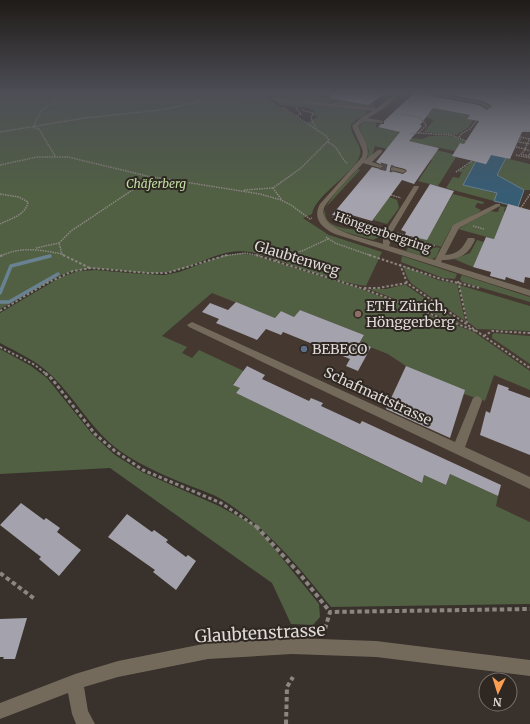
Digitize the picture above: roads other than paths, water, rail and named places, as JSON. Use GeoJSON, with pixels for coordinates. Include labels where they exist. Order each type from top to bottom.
{"type":"FeatureCollection","features":[{"type":"Feature","properties":{"kind":"street"},"geometry":{"type":"LineString","coordinates":[[355,127],[366,151],[364,162],[380,166]]}},
{"type":"Feature","properties":{"kind":"street","name":"Hönggerbergring"},"geometry":{"type":"LineString","coordinates":[[380,151],[364,162],[323,204],[319,213],[320,218],[329,228],[385,247],[438,261],[530,293]]}},
{"type":"Feature","properties":{"kind":"street"},"geometry":{"type":"LineString","coordinates":[[393,169],[403,171]]}},
{"type":"Feature","properties":{"kind":"street"},"geometry":{"type":"LineString","coordinates":[[385,247],[388,239],[388,233],[416,187]]}},
{"type":"Feature","properties":{"kind":"street"},"geometry":{"type":"LineString","coordinates":[[438,261],[456,228],[498,206]]}},
{"type":"Feature","properties":{"kind":"street"},"geometry":{"type":"LineString","coordinates":[[336,218],[388,233]]}},
{"type":"Feature","properties":{"kind":"street"},"geometry":{"type":"LineString","coordinates":[[438,261],[464,253],[468,249],[471,240]]}},
{"type":"Feature","properties":{"kind":"street","name":"Schafmattstrasse"},"geometry":{"type":"LineString","coordinates":[[192,325],[530,483]]}},
{"type":"Feature","properties":{"kind":"street"},"geometry":{"type":"LineString","coordinates":[[458,450],[477,400]]}},
{"type":"Feature","properties":{"kind":"street","name":"Glaubtenstrasse"},"geometry":{"type":"LineString","coordinates":[[0,711],[75,682],[118,669],[208,651],[292,646],[376,649],[530,668]]}},
{"type":"Feature","properties":{"kind":"street"},"geometry":{"type":"LineString","coordinates":[[75,682],[80,714],[86,724]]}},
{"type":"Feature","properties":{"kind":"water"},"geometry":{"type":"Polygon","coordinates":[[[493,151],[507,156],[497,175],[524,190],[518,207],[494,201],[497,193],[463,185],[476,161],[486,164],[493,151]]]}},
{"type":"Feature","properties":{"kind":"waterway"},"geometry":{"type":"LineString","coordinates":[[0,293],[11,266],[50,256]]}},
{"type":"Feature","properties":{"kind":"waterway"},"geometry":{"type":"LineString","coordinates":[[0,302],[9,302],[58,274]]}},
{"type":"Feature","properties":{"kind":"tunnel"},"geometry":{"type":"LineString","coordinates":[[380,166],[393,169]]}},
{"type":"Feature","properties":{"kind":"place","name":"ETH Zürich, Hönggerberg"},"geometry":{"type":"Point","coordinates":[358,314]}},
{"type":"Feature","properties":{"kind":"place","name":"BEBECO"},"geometry":{"type":"Point","coordinates":[304,349]}},
{"type":"Feature","properties":{"kind":"park label","name":"Chäferberg"},"geometry":{"type":"Point","coordinates":[156,183]}}]}
